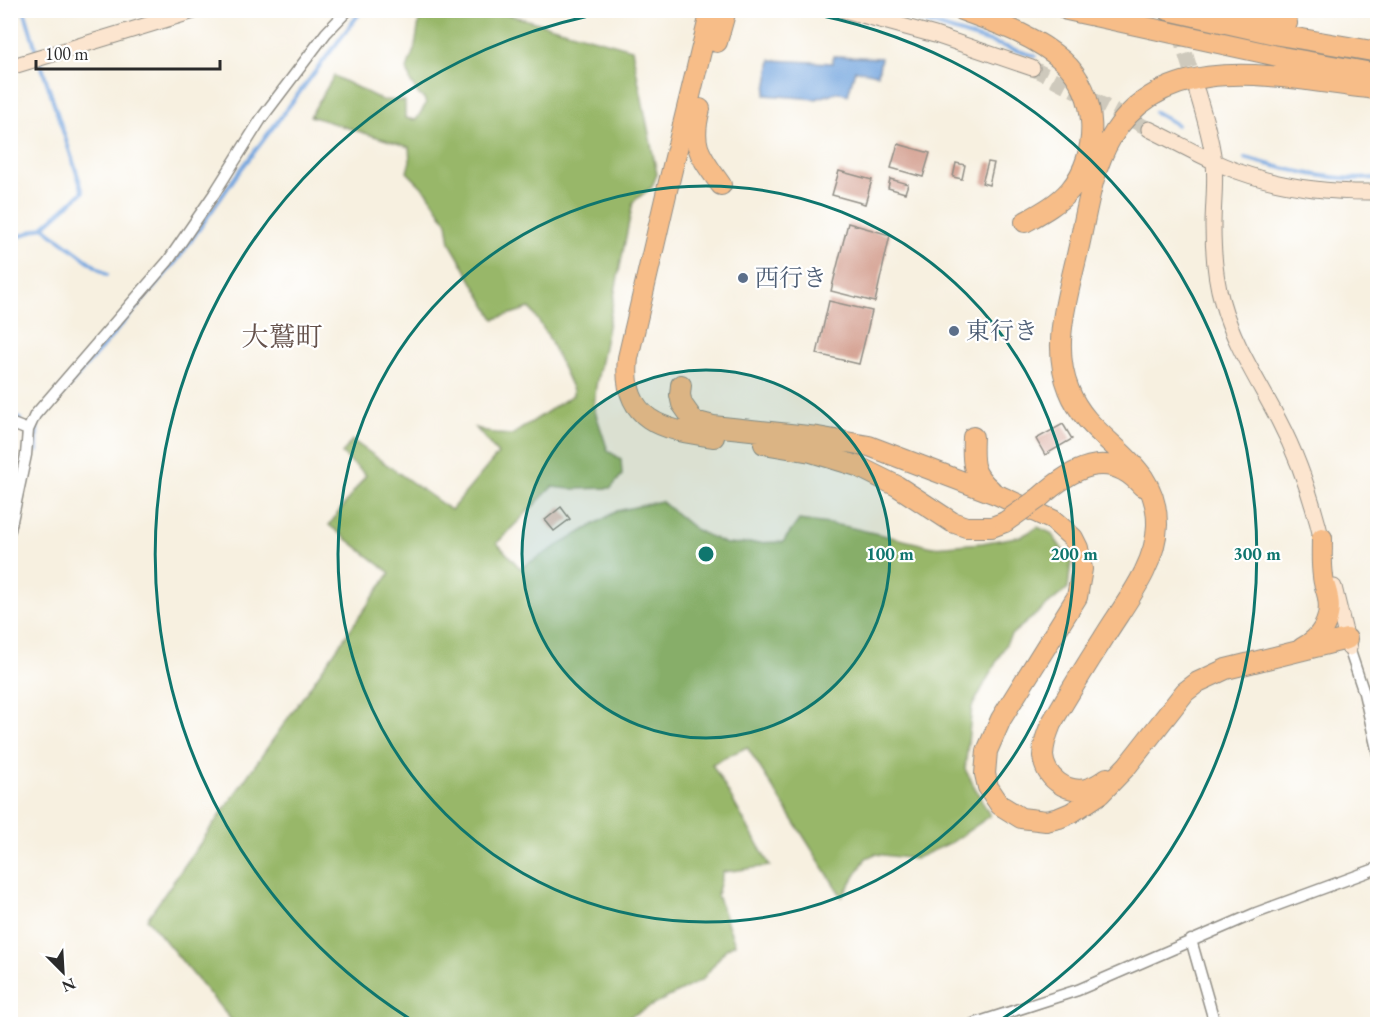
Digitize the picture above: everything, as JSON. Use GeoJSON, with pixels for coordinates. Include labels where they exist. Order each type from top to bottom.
{"type":"FeatureCollection","features":[{"type":"Feature","properties":{"kind":"highway"},"geometry":{"type":"LineString","coordinates":[[961,10],[1015,31],[1055,54],[1072,71],[1088,103],[1091,120],[1089,154],[1080,174],[1063,197],[1044,212],[1025,222]]}},
{"type":"Feature","properties":{"kind":"highway"},"geometry":{"type":"LineString","coordinates":[[1067,10],[1282,57],[1377,74]]}},
{"type":"Feature","properties":{"kind":"highway"},"geometry":{"type":"LineString","coordinates":[[1168,10],[1280,35],[1377,50]]}},
{"type":"Feature","properties":{"kind":"highway"},"geometry":{"type":"LineString","coordinates":[[1234,10],[1327,30],[1360,40],[1377,50]]}},
{"type":"Feature","properties":{"kind":"highway"},"geometry":{"type":"LineString","coordinates":[[717,17],[695,134],[697,148],[702,159],[721,185]]}},
{"type":"Feature","properties":{"kind":"highway"},"geometry":{"type":"LineString","coordinates":[[717,17],[668,186],[628,358],[626,373],[632,399],[639,409],[649,419],[672,430],[783,446],[835,458],[877,475],[952,522],[966,527],[992,527],[1005,522],[1065,476],[1091,465],[1106,466],[1129,474],[1141,484],[1156,512]]}},
{"type":"Feature","properties":{"kind":"highway"},"geometry":{"type":"LineString","coordinates":[[1127,766],[1096,786],[1077,790],[1067,788],[1053,778],[1043,759],[1043,748],[1051,724],[1142,576],[1155,541],[1156,512],[1153,496],[1134,463],[1092,425],[1076,405],[1068,390],[1060,350],[1060,332],[1094,179],[1111,137],[1136,107],[1169,87],[1206,76],[1222,74],[1257,75],[1377,89]]}},
{"type":"Feature","properties":{"kind":"highway"},"geometry":{"type":"LineString","coordinates":[[681,385],[682,405],[694,421],[713,426],[818,437],[869,446],[998,495],[1053,520],[1064,528],[1078,548],[1082,569],[1077,597],[1001,719],[992,737],[985,762],[988,787],[1000,805],[1010,813],[1032,821],[1046,821],[1071,813],[1085,805],[1100,794],[1127,766],[1177,701],[1198,682],[1226,669],[1291,653],[1348,643]]}},
{"type":"Feature","properties":{"kind":"highway"},"geometry":{"type":"LineString","coordinates":[[973,437],[972,460],[975,471],[981,481],[998,495]]}},
{"type":"Feature","properties":{"kind":"highway"},"geometry":{"type":"LineString","coordinates":[[1291,653],[1312,643],[1327,622],[1328,599],[1323,577],[1322,538]]}},
{"type":"Feature","properties":{"kind":"street"},"geometry":{"type":"LineString","coordinates":[[10,67],[197,10]]}},
{"type":"Feature","properties":{"kind":"street"},"geometry":{"type":"LineString","coordinates":[[10,530],[26,455],[28,430],[35,415],[168,261],[261,119],[326,33],[348,10]]}},
{"type":"Feature","properties":{"kind":"street"},"geometry":{"type":"LineString","coordinates":[[844,10],[935,35],[1032,68]]}},
{"type":"Feature","properties":{"kind":"street"},"geometry":{"type":"LineString","coordinates":[[1197,92],[1207,124],[1214,161],[1213,228],[1221,300],[1232,332],[1290,445],[1314,508],[1348,643],[1364,693],[1377,754]]}},
{"type":"Feature","properties":{"kind":"street"},"geometry":{"type":"LineString","coordinates":[[1149,129],[1214,161],[1249,175],[1297,187],[1377,192]]}},
{"type":"Feature","properties":{"kind":"street"},"geometry":{"type":"LineString","coordinates":[[10,423],[28,430]]}},
{"type":"Feature","properties":{"kind":"street"},"geometry":{"type":"LineString","coordinates":[[973,1024],[1078,990],[1256,913],[1377,868]]}},
{"type":"Feature","properties":{"kind":"street"},"geometry":{"type":"LineString","coordinates":[[1191,940],[1215,1024]]}},
{"type":"Feature","properties":{"kind":"green space"},"geometry":{"type":"Polygon","coordinates":[[[426,11],[495,11],[632,49],[657,174],[652,187],[633,202],[596,386],[594,408],[608,451],[621,459],[622,475],[611,488],[552,487],[497,543],[520,568],[617,511],[661,501],[696,530],[726,544],[783,542],[799,520],[844,526],[933,547],[982,543],[1022,536],[1038,527],[1051,533],[1071,562],[1068,588],[1011,635],[972,707],[965,769],[990,816],[952,842],[915,859],[875,854],[866,858],[842,897],[747,747],[712,764],[770,866],[723,872],[717,895],[735,944],[726,949],[702,980],[616,1024],[241,1024],[232,1021],[147,919],[390,573],[329,525],[366,475],[342,454],[352,440],[451,510],[498,454],[476,428],[496,434],[512,435],[573,395],[573,390],[547,334],[530,308],[494,319],[450,243],[447,223],[428,193],[407,172],[410,161],[409,147],[310,116],[334,76],[382,100],[405,101],[405,118],[416,120],[426,104],[424,98],[419,95],[411,83],[407,69],[415,47],[419,22],[426,11]]]}},
{"type":"Feature","properties":{"kind":"water"},"geometry":{"type":"Polygon","coordinates":[[[833,56],[881,58],[878,74],[855,70],[848,95],[837,92],[816,99],[765,95],[771,60],[833,63],[833,56]]]}},
{"type":"Feature","properties":{"kind":"building"},"geometry":{"type":"Polygon","coordinates":[[[898,144],[930,153],[923,177],[891,168],[898,144]]]}},
{"type":"Feature","properties":{"kind":"building"},"geometry":{"type":"Polygon","coordinates":[[[988,162],[994,163],[989,185],[982,183],[988,162]]]}},
{"type":"Feature","properties":{"kind":"building"},"geometry":{"type":"Polygon","coordinates":[[[956,163],[965,165],[962,179],[953,177],[956,163]]]}},
{"type":"Feature","properties":{"kind":"building"},"geometry":{"type":"Polygon","coordinates":[[[839,171],[872,180],[865,204],[832,195],[839,171]]]}},
{"type":"Feature","properties":{"kind":"building"},"geometry":{"type":"Polygon","coordinates":[[[890,179],[908,184],[905,193],[888,188],[890,179]]]}},
{"type":"Feature","properties":{"kind":"building"},"geometry":{"type":"Polygon","coordinates":[[[848,223],[890,235],[875,302],[831,291],[848,223]]]}},
{"type":"Feature","properties":{"kind":"building"},"geometry":{"type":"Polygon","coordinates":[[[829,301],[872,311],[859,364],[817,354],[829,301]]]}},
{"type":"Feature","properties":{"kind":"building"},"geometry":{"type":"Polygon","coordinates":[[[1063,424],[1072,439],[1045,455],[1036,439],[1063,424]]]}},
{"type":"Feature","properties":{"kind":"building"},"geometry":{"type":"Polygon","coordinates":[[[561,507],[570,519],[554,531],[545,520],[561,507]]]}},
{"type":"Feature","properties":{"kind":"waterway"},"geometry":{"type":"LineString","coordinates":[[24,10],[37,53]]}},
{"type":"Feature","properties":{"kind":"waterway"},"geometry":{"type":"LineString","coordinates":[[37,451],[37,423],[178,259],[236,176],[362,10]]}},
{"type":"Feature","properties":{"kind":"waterway"},"geometry":{"type":"LineString","coordinates":[[888,10],[1035,56]]}},
{"type":"Feature","properties":{"kind":"waterway"},"geometry":{"type":"LineString","coordinates":[[40,61],[83,192],[43,227]]}},
{"type":"Feature","properties":{"kind":"waterway"},"geometry":{"type":"LineString","coordinates":[[1155,112],[1177,125]]}},
{"type":"Feature","properties":{"kind":"waterway"},"geometry":{"type":"LineString","coordinates":[[1245,158],[1327,177],[1378,178]]}},
{"type":"Feature","properties":{"kind":"waterway"},"geometry":{"type":"LineString","coordinates":[[10,240],[43,227],[107,275]]}},
{"type":"Feature","properties":{"kind":"waterway"},"geometry":{"type":"LineString","coordinates":[[10,415],[20,419]]}},
{"type":"Feature","properties":{"kind":"tunnel"},"geometry":{"type":"LineString","coordinates":[[1172,10],[1196,88]]}},
{"type":"Feature","properties":{"kind":"tunnel"},"geometry":{"type":"LineString","coordinates":[[1032,68],[1149,129]]}},
{"type":"Feature","properties":{"kind":"place","name":"西行き"},"geometry":{"type":"Point","coordinates":[743,278]}},
{"type":"Feature","properties":{"kind":"place","name":"東行き"},"geometry":{"type":"Point","coordinates":[954,331]}},
{"type":"Feature","properties":{"kind":"district","name":"大鷲町"},"geometry":{"type":"Point","coordinates":[282,337]}}]}
